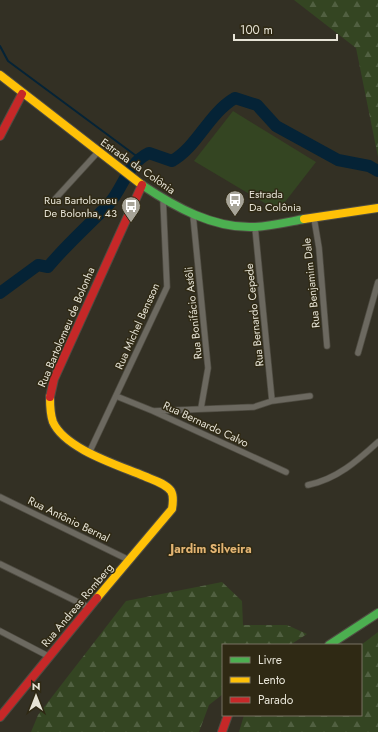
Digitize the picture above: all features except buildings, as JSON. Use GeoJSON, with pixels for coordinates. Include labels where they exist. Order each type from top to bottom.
{"type":"FeatureCollection","features":[{"type":"Feature","properties":{"kind":"street","name":"Estrada da Colônia"},"geometry":{"type":"LineString","coordinates":[[0,75],[22,94],[130,177],[193,215],[235,227],[255,227],[378,208]]}},
{"type":"Feature","properties":{"kind":"street"},"geometry":{"type":"LineString","coordinates":[[0,136],[22,94]]}},
{"type":"Feature","properties":{"kind":"street"},"geometry":{"type":"LineString","coordinates":[[55,199],[98,152]]}},
{"type":"Feature","properties":{"kind":"street","name":"Rua Bartolomeu de Bolonha"},"geometry":{"type":"LineString","coordinates":[[142,185],[50,390],[49,411],[58,431],[69,441],[89,453],[170,488],[174,497],[172,509]]}},
{"type":"Feature","properties":{"kind":"street","name":"Rua Michel Bensson"},"geometry":{"type":"LineString","coordinates":[[89,453],[167,286],[163,198]]}},
{"type":"Feature","properties":{"kind":"street","name":"Rua Bonifácio Astôli"},"geometry":{"type":"LineString","coordinates":[[193,215],[208,368],[201,408]]}},
{"type":"Feature","properties":{"kind":"street","name":"Rua Benjamim Dale"},"geometry":{"type":"LineString","coordinates":[[314,218],[319,248],[327,346]]}},
{"type":"Feature","properties":{"kind":"street","name":"Rua Bernardo Cepede"},"geometry":{"type":"LineString","coordinates":[[255,227],[272,401]]}},
{"type":"Feature","properties":{"kind":"street"},"geometry":{"type":"LineString","coordinates":[[358,353],[378,282]]}},
{"type":"Feature","properties":{"kind":"street","name":"Rua Bernardo Calvo"},"geometry":{"type":"LineString","coordinates":[[116,396],[153,411],[286,472]]}},
{"type":"Feature","properties":{"kind":"street"},"geometry":{"type":"LineString","coordinates":[[153,411],[254,407],[272,401],[310,396]]}},
{"type":"Feature","properties":{"kind":"street"},"geometry":{"type":"LineString","coordinates":[[308,485],[326,480],[348,468],[378,442]]}},
{"type":"Feature","properties":{"kind":"street","name":"Rua Antônio Bernal"},"geometry":{"type":"LineString","coordinates":[[0,497],[130,560]]}},
{"type":"Feature","properties":{"kind":"street","name":"Rua Andreas Romberg"},"geometry":{"type":"LineString","coordinates":[[0,718],[48,656],[172,509]]}},
{"type":"Feature","properties":{"kind":"street"},"geometry":{"type":"LineString","coordinates":[[0,564],[90,608]]}},
{"type":"Feature","properties":{"kind":"street"},"geometry":{"type":"LineString","coordinates":[[331,644],[378,613]]}},
{"type":"Feature","properties":{"kind":"street"},"geometry":{"type":"LineString","coordinates":[[0,631],[48,656]]}},
{"type":"Feature","properties":{"kind":"street"},"geometry":{"type":"LineString","coordinates":[[222,732],[228,716]]}},
{"type":"Feature","properties":{"kind":"green space"},"geometry":{"type":"Polygon","coordinates":[[[294,0],[378,0],[378,157],[356,48],[294,0]]]}},
{"type":"Feature","properties":{"kind":"green space"},"geometry":{"type":"Polygon","coordinates":[[[233,111],[316,162],[278,211],[194,161],[233,111]]]}},
{"type":"Feature","properties":{"kind":"green space"},"geometry":{"type":"Polygon","coordinates":[[[222,582],[242,601],[243,625],[287,625],[307,634],[292,644],[222,644],[222,695],[209,705],[199,732],[31,732],[38,715],[126,601],[222,582]]]}},
{"type":"Feature","properties":{"kind":"green space"},"geometry":{"type":"Polygon","coordinates":[[[378,632],[378,732],[239,732],[244,716],[362,716],[362,644],[378,632]]]}},
{"type":"Feature","properties":{"kind":"waterway"},"geometry":{"type":"LineString","coordinates":[[0,46],[8,61],[139,158]]}},
{"type":"Feature","properties":{"kind":"waterway"},"geometry":{"type":"LineString","coordinates":[[0,293],[38,265],[48,267],[108,205],[130,170],[141,158],[149,153],[172,161],[189,147],[217,112],[235,98],[257,105],[276,126],[338,160],[369,166],[378,171]]}},
{"type":"Feature","properties":{"kind":"traffic: fast"},"geometry":{"type":"LineString","coordinates":[[142,185],[181,208],[196,215],[225,224],[240,227],[255,227],[304,219]]}},
{"type":"Feature","properties":{"kind":"traffic: fast"},"geometry":{"type":"LineString","coordinates":[[331,644],[378,613]]}},
{"type":"Feature","properties":{"kind":"traffic: slow"},"geometry":{"type":"LineString","coordinates":[[0,75],[142,185]]}},
{"type":"Feature","properties":{"kind":"traffic: slow"},"geometry":{"type":"LineString","coordinates":[[304,219],[378,208]]}},
{"type":"Feature","properties":{"kind":"traffic: slow"},"geometry":{"type":"LineString","coordinates":[[50,397],[53,422],[59,432],[69,440],[93,455],[155,480],[168,488],[173,495],[172,509],[97,598]]}},
{"type":"Feature","properties":{"kind":"traffic: jam"},"geometry":{"type":"LineString","coordinates":[[0,136],[22,94]]}},
{"type":"Feature","properties":{"kind":"traffic: jam"},"geometry":{"type":"LineString","coordinates":[[50,397],[54,379],[142,185]]}},
{"type":"Feature","properties":{"kind":"traffic: jam"},"geometry":{"type":"LineString","coordinates":[[0,717],[97,598]]}},
{"type":"Feature","properties":{"kind":"traffic: jam"},"geometry":{"type":"LineString","coordinates":[[222,732],[228,716]]}},
{"type":"Feature","properties":{"kind":"place","name":"Estrada Da Colônia"},"geometry":{"type":"Point","coordinates":[235,217]}},
{"type":"Feature","properties":{"kind":"place","name":"Rua Bartolomeu De Bolonha, 43"},"geometry":{"type":"Point","coordinates":[131,223]}},
{"type":"Feature","properties":{"kind":"district","name":"Jardim Silveira"},"geometry":{"type":"Point","coordinates":[211,549]}}]}
